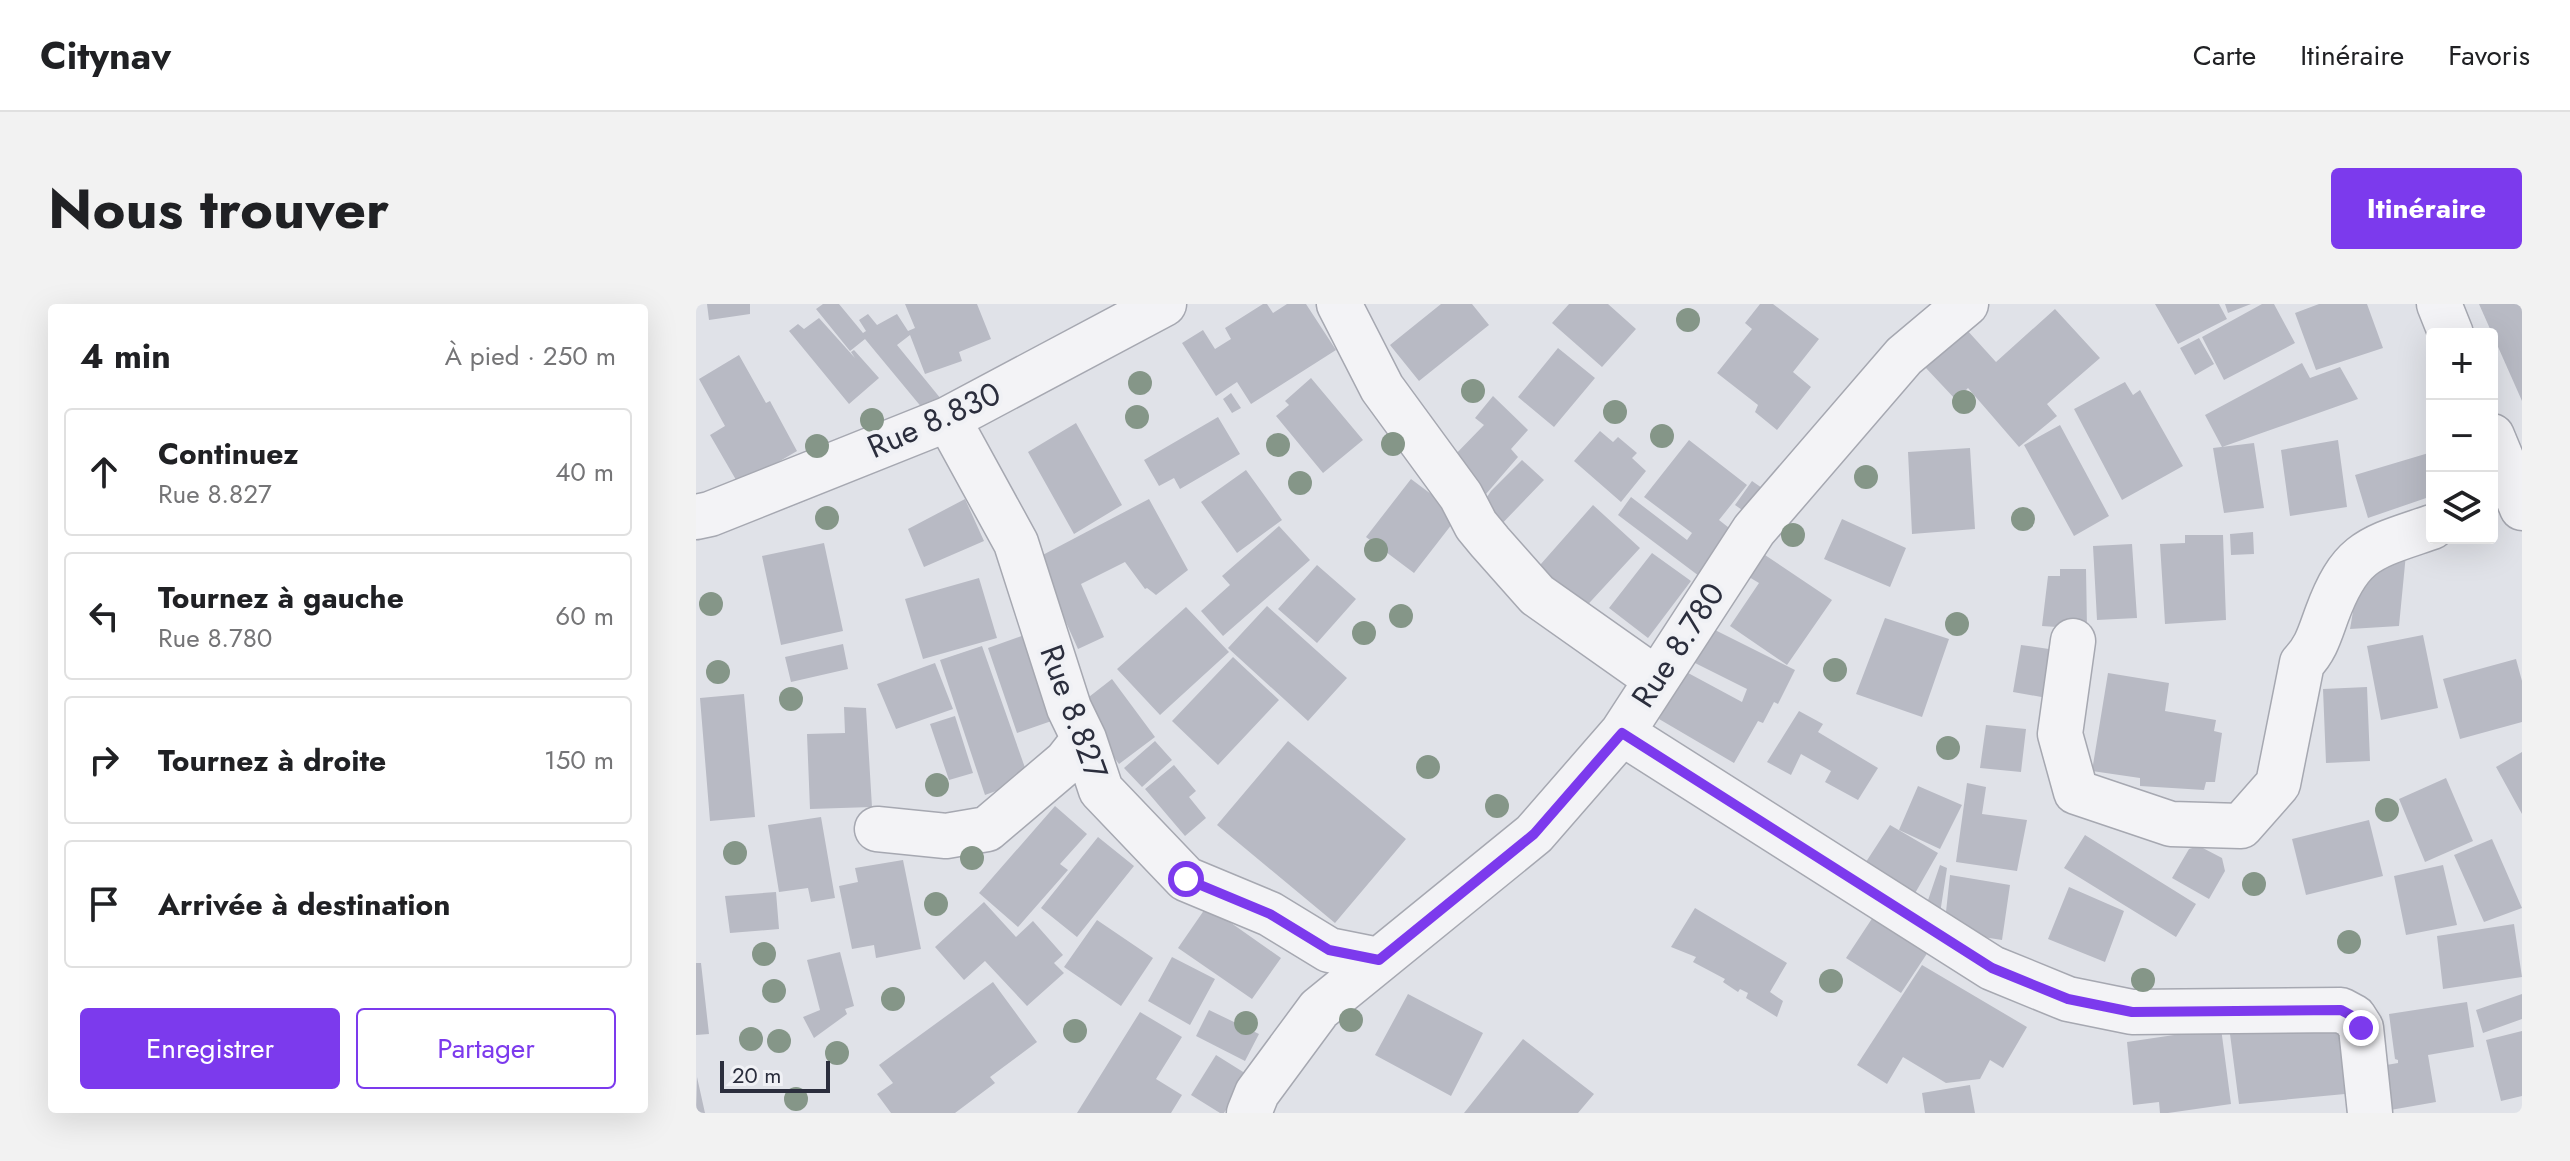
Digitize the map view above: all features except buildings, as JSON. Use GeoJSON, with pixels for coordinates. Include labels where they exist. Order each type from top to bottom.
{"type":"FeatureCollection","features":[{"type":"Feature","properties":{"kind":"street","name":"Rue 8.830"},"geometry":{"type":"LineString","coordinates":[[696,517],[948,419],[1164,304]]}},
{"type":"Feature","properties":{"kind":"street"},"geometry":{"type":"LineString","coordinates":[[1339,304],[1382,388],[1461,496],[1476,525],[1490,542],[1537,595],[1656,679]]}},
{"type":"Feature","properties":{"kind":"street","name":"Rue 8.780"},"geometry":{"type":"LineString","coordinates":[[1249,1113],[1257,1093],[1319,1009],[1534,834],[1622,733],[1754,530],[1904,356],[1966,304]]}},
{"type":"Feature","properties":{"kind":"street"},"geometry":{"type":"LineString","coordinates":[[2439,304],[2449,328]]}},
{"type":"Feature","properties":{"kind":"street","name":"Rue 8.827"},"geometry":{"type":"LineString","coordinates":[[948,419],[1016,543],[1069,708],[1084,739],[1101,790],[1186,879],[1270,914],[1329,950],[1379,960]]}},
{"type":"Feature","properties":{"kind":"street"},"geometry":{"type":"LineString","coordinates":[[2498,459],[2510,504]]}},
{"type":"Feature","properties":{"kind":"street"},"geometry":{"type":"LineString","coordinates":[[2073,641],[2060,734],[2076,792],[2171,824],[2241,826],[2278,784],[2302,663],[2313,652],[2335,594],[2356,560],[2375,546],[2426,529]]}},
{"type":"Feature","properties":{"kind":"street"},"geometry":{"type":"LineString","coordinates":[[1622,733],[1992,968],[2068,999],[2132,1012],[2341,1010],[2354,1017],[2361,1028],[2370,1113]]}},
{"type":"Feature","properties":{"kind":"street"},"geometry":{"type":"LineString","coordinates":[[877,829],[946,836],[987,829],[1066,762],[1084,739]]}},
{"type":"Feature","properties":{"kind":"route"},"geometry":{"type":"LineString","coordinates":[[1186,879],[1270,914],[1329,950],[1379,960],[1534,834],[1622,733],[1992,968],[2068,999],[2132,1012],[2341,1010],[2354,1017],[2361,1028]]}}]}
